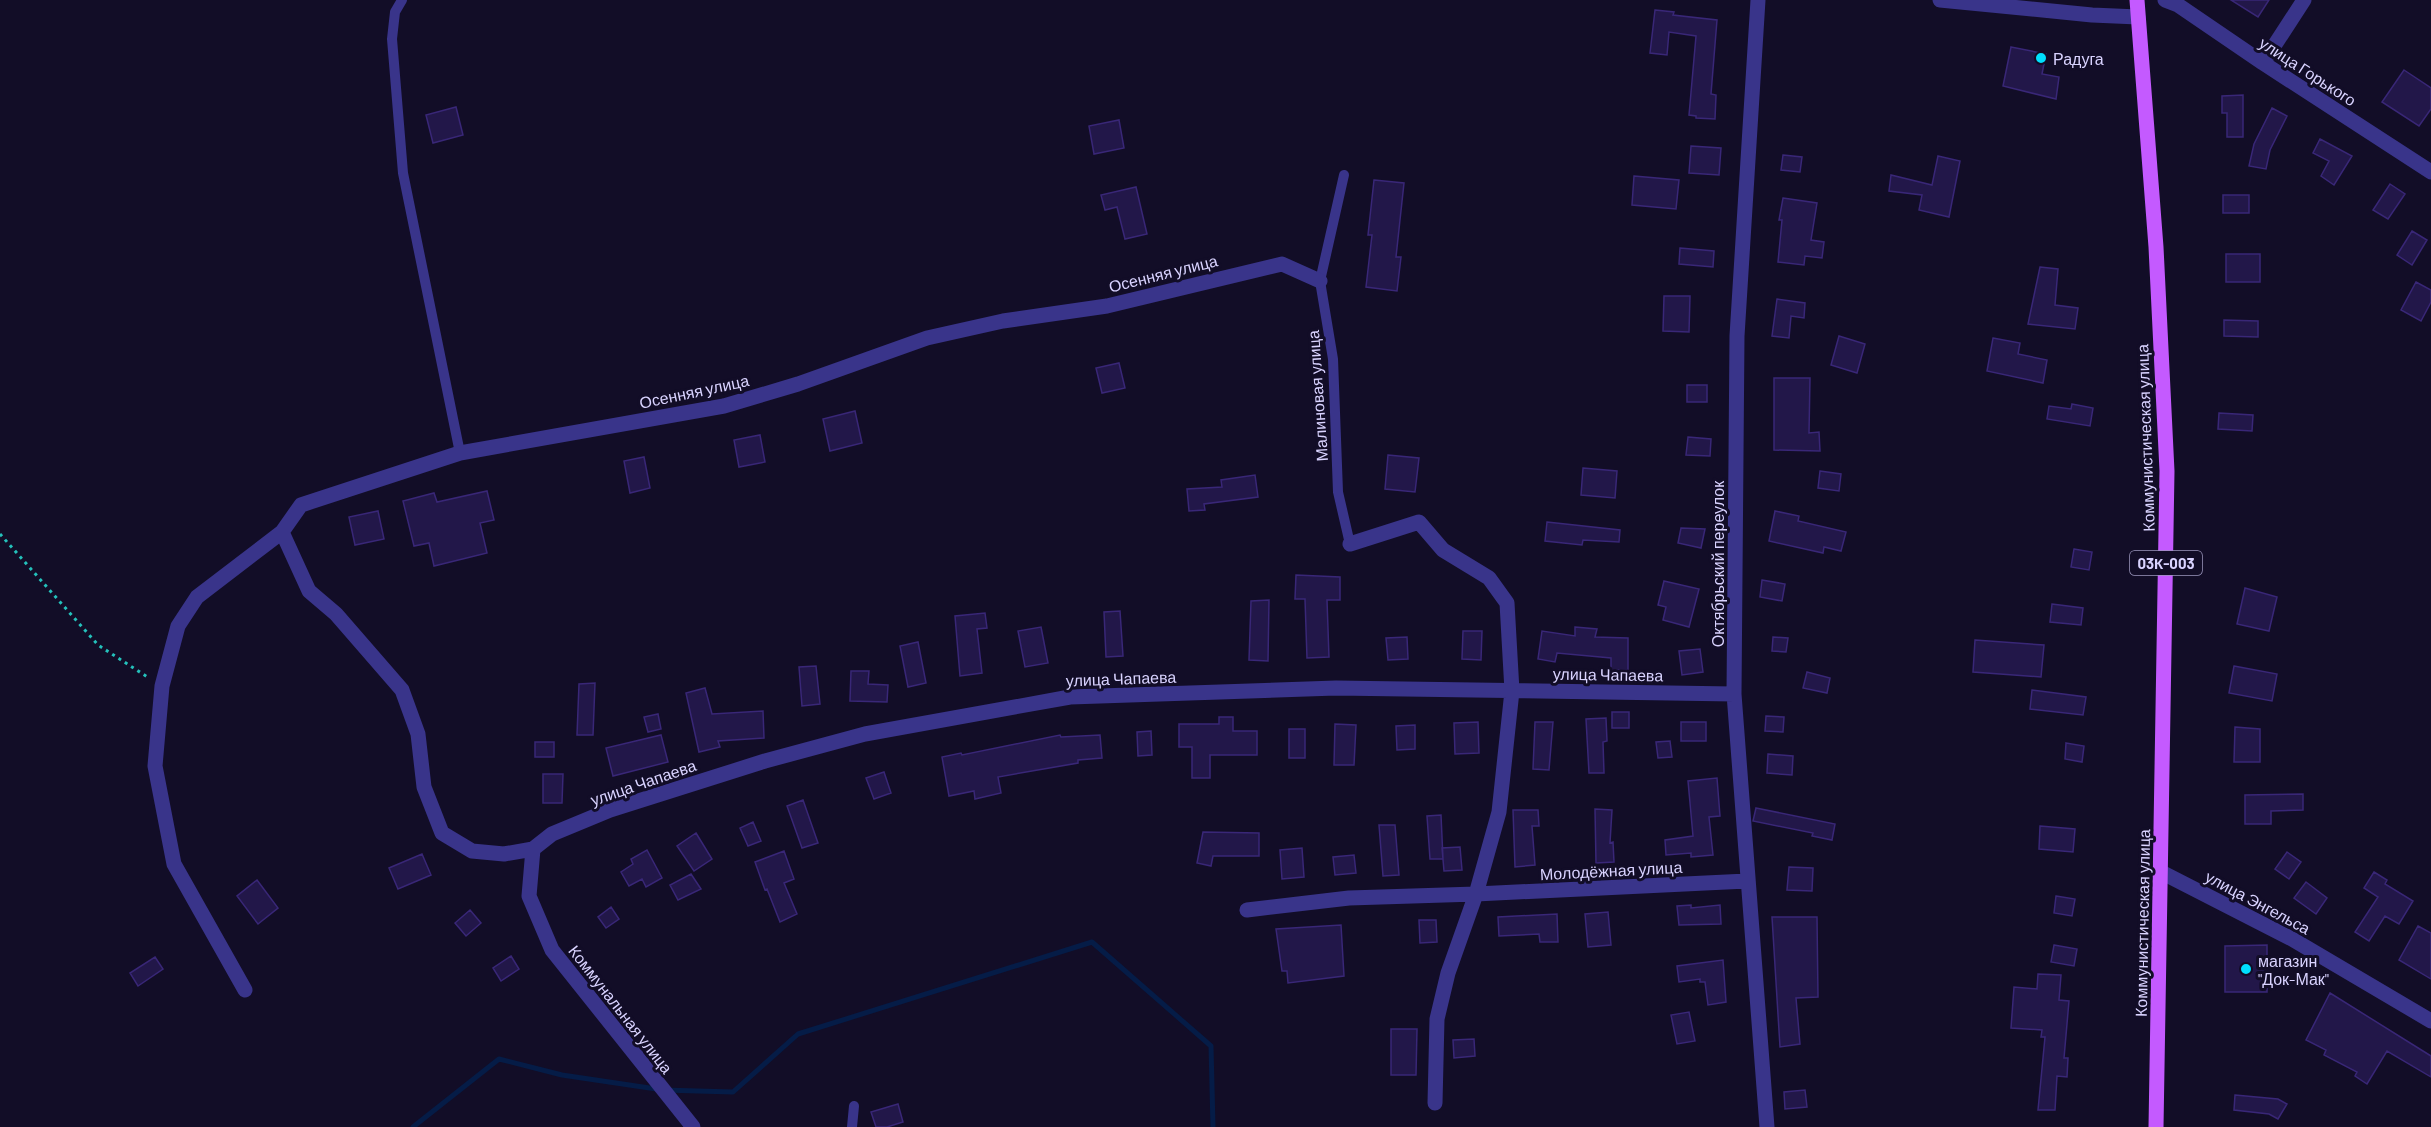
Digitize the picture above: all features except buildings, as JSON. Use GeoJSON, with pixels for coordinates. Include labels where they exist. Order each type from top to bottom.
{"type":"FeatureCollection","features":[{"type":"Feature","properties":{"kind":"main road","name":"Коммунистическая улица"},"geometry":{"type":"LineString","coordinates":[[2137,0],[2156,247],[2167,471],[2156,1127]]}},
{"type":"Feature","properties":{"kind":"street","name":"Октябрьский переулок"},"geometry":{"type":"LineString","coordinates":[[1758,0],[1737,336],[1734,694],[1767,1127]]}},
{"type":"Feature","properties":{"kind":"street"},"geometry":{"type":"LineString","coordinates":[[1940,0],[2092,15],[2138,17]]}},
{"type":"Feature","properties":{"kind":"street","name":"улица Горького"},"geometry":{"type":"LineString","coordinates":[[2165,0],[2178,5],[2431,172]]}},
{"type":"Feature","properties":{"kind":"street"},"geometry":{"type":"LineString","coordinates":[[2263,63],[2304,0]]}},
{"type":"Feature","properties":{"kind":"street","name":"Осенняя улица"},"geometry":{"type":"LineString","coordinates":[[245,990],[174,864],[155,766],[162,686],[178,626],[197,597],[282,532],[301,505],[460,453],[724,406],[798,384],[927,338],[1003,321],[1107,306],[1282,264],[1320,281]]}},
{"type":"Feature","properties":{"kind":"street"},"geometry":{"type":"LineString","coordinates":[[1350,544],[1419,522],[1443,550],[1489,578],[1507,603],[1512,691],[1499,812],[1476,894],[1448,974],[1437,1019],[1435,1103]]}},
{"type":"Feature","properties":{"kind":"street"},"geometry":{"type":"LineString","coordinates":[[282,532],[309,591],[336,614],[402,690],[418,734],[424,788],[442,833],[472,851],[504,854],[533,849]]}},
{"type":"Feature","properties":{"kind":"street","name":"улица Чапаева"},"geometry":{"type":"LineString","coordinates":[[533,849],[552,834],[610,810],[765,761],[865,734],[1070,697],[1336,688],[1734,694]]}},
{"type":"Feature","properties":{"kind":"street","name":"Коммунальная улица"},"geometry":{"type":"LineString","coordinates":[[533,849],[529,896],[552,950],[693,1127]]}},
{"type":"Feature","properties":{"kind":"street","name":"улица Энгельса"},"geometry":{"type":"LineString","coordinates":[[2161,872],[2292,939],[2431,1021]]}},
{"type":"Feature","properties":{"kind":"street","name":"Молодёжная улица"},"geometry":{"type":"LineString","coordinates":[[1247,910],[1349,898],[1747,881]]}},
{"type":"Feature","properties":{"kind":"lane"},"geometry":{"type":"LineString","coordinates":[[402,0],[395,12],[392,39],[403,173],[460,453]]}},
{"type":"Feature","properties":{"kind":"lane","name":"Малиновая улица"},"geometry":{"type":"LineString","coordinates":[[1344,175],[1320,281],[1333,359],[1338,492],[1350,544]]}},
{"type":"Feature","properties":{"kind":"lane"},"geometry":{"type":"LineString","coordinates":[[852,1127],[854,1106]]}},
{"type":"Feature","properties":{"kind":"path"},"geometry":{"type":"LineString","coordinates":[[0,534],[98,645],[162,686]]}},
{"type":"Feature","properties":{"kind":"waterway"},"geometry":{"type":"LineString","coordinates":[[413,1127],[499,1059],[562,1075],[663,1090],[733,1092],[798,1034],[1092,942],[1211,1046],[1213,1127]]}},
{"type":"Feature","properties":{"kind":"place","name":"Радуга"},"geometry":{"type":"Point","coordinates":[2041,58]}},
{"type":"Feature","properties":{"kind":"place","name":"магазин \"Док-Мак\""},"geometry":{"type":"Point","coordinates":[2246,969]}}]}
